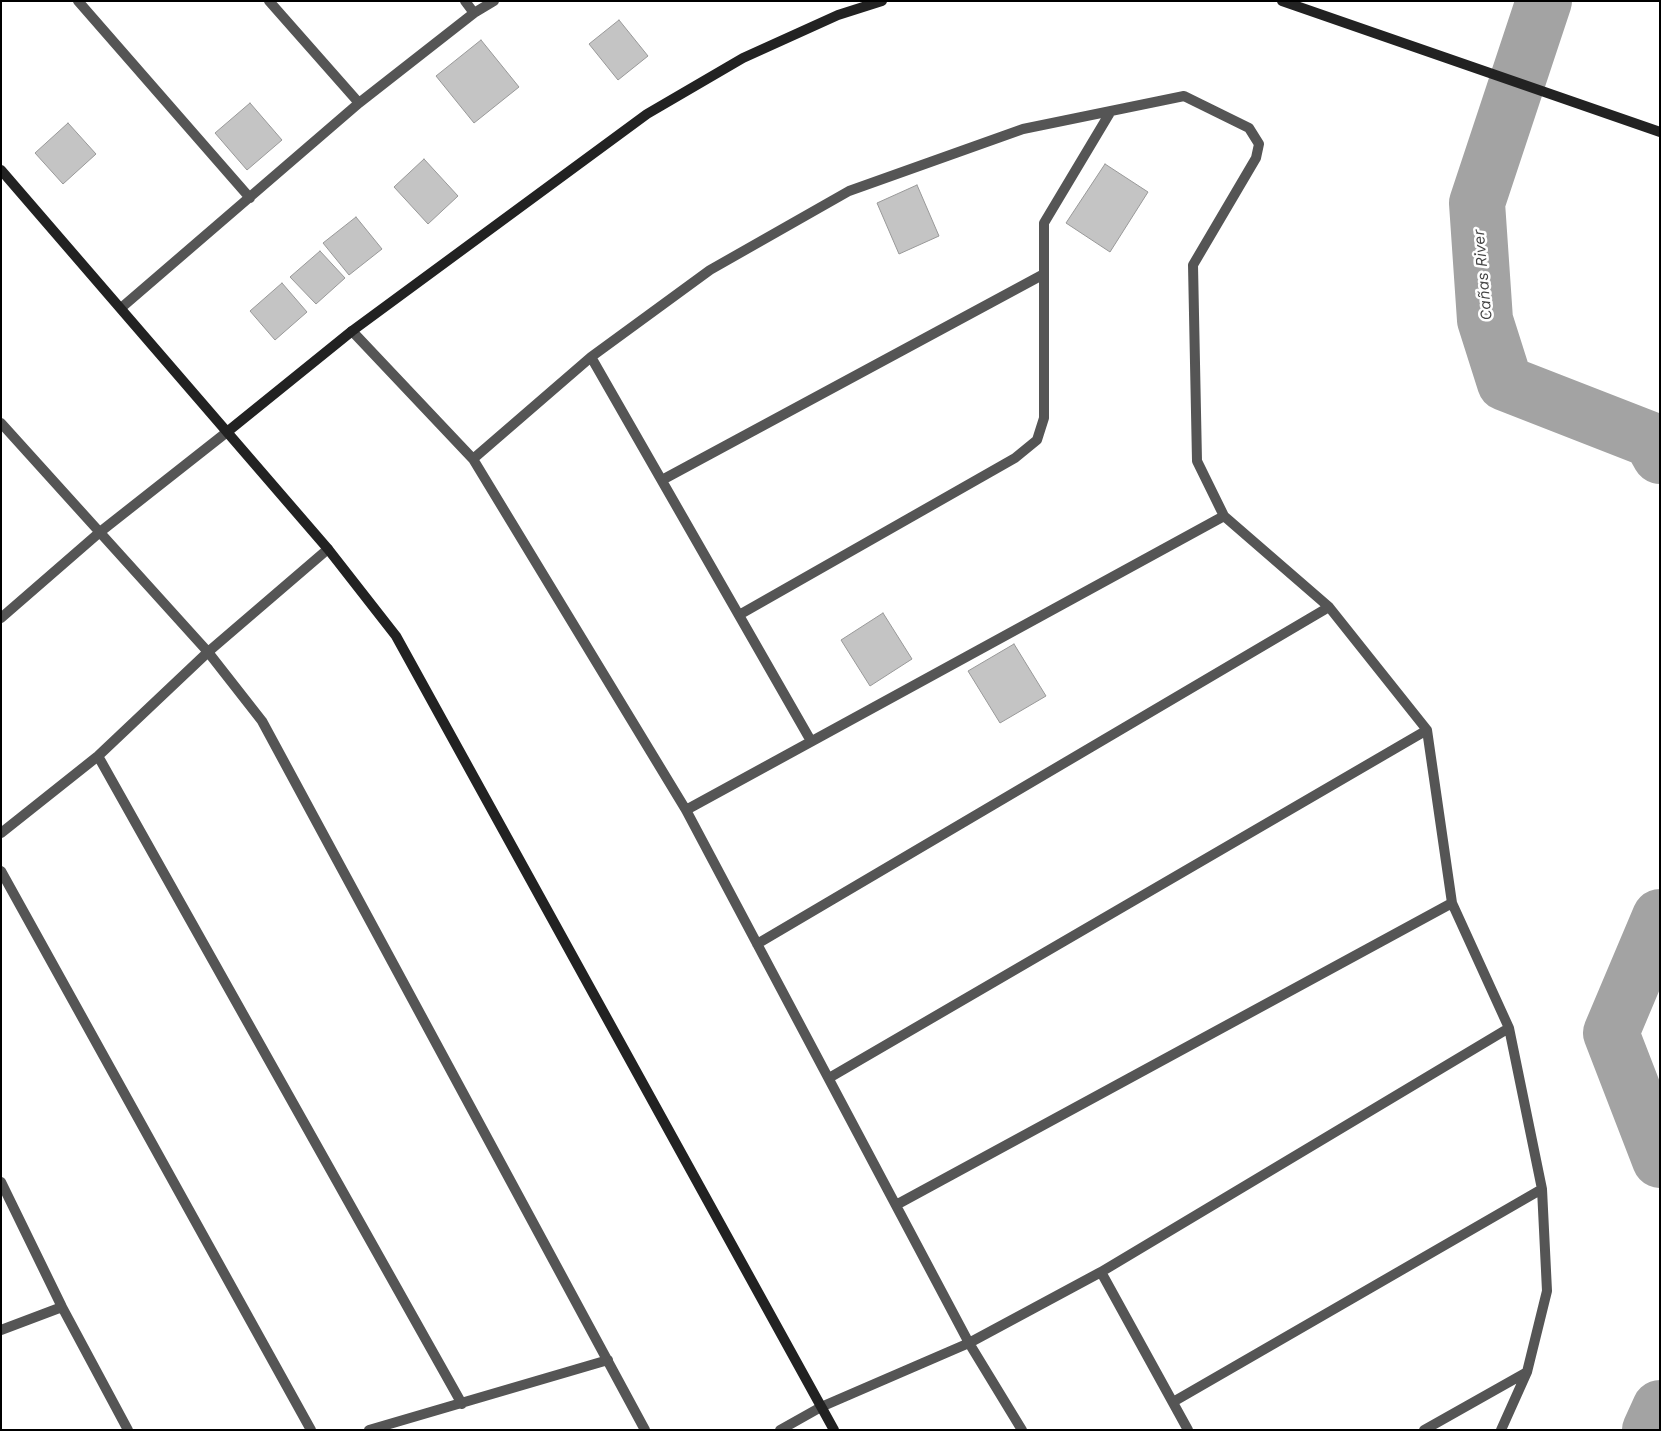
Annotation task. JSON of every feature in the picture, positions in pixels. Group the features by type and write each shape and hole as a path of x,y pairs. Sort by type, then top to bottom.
{"street":[{"path":"78,1 250,198"},
{"path":"269,1 359,103"},
{"path":"465,1 474,12"},
{"path":"121,308 359,103 474,12 494,1"},
{"path":"1,618 100,532 352,332 646,114 743,58 838,16 882,1"},
{"path":"1282,1 1660,132"},
{"path":"473,459 591,357 710,270 849,191 1023,129 1184,96 1249,128 1259,144 1256,158 1193,265 1197,461 1224,516 1329,608 1427,730 1452,903 1509,1028 1542,1189 1547,1291 1527,1372 1500,1430"},
{"path":"739,615 1015,458 1037,440 1044,418 1044,223 1111,111"},
{"path":"1,170 328,549 396,636 834,1430"},
{"path":"662,480 1044,274"},
{"path":"352,332 473,459 686,810 969,1343 1022,1430"},
{"path":"591,357 811,741"},
{"path":"1,423 208,652 262,721 645,1430"},
{"path":"686,810 1224,516"},
{"path":"1,833 98,756 208,652 328,549"},
{"path":"757,944 1329,608"},
{"path":"829,1078 1427,730"},
{"path":"98,756 462,1404"},
{"path":"1,871 311,1430"},
{"path":"896,1205 1452,903"},
{"path":"780,1430 821,1407 969,1343 1101,1272 1509,1028"},
{"path":"1,1182 62,1307 128,1430"},
{"path":"1173,1402 1542,1189"},
{"path":"1101,1272 1188,1430"},
{"path":"1,1330 62,1307"},
{"path":"369,1430 608,1360"},
{"path":"1424,1430 1527,1372"}],"building":[{"path":"619,20 648,56 618,80 589,44"},
{"path":"481,40 519,87 474,123 436,76"},
{"path":"250,103 282,140 247,170 215,133"},
{"path":"68,123 96,154 63,184 35,153"},
{"path":"424,159 458,196 428,224 394,187"},
{"path":"1105,164 1148,192 1110,252 1066,223"},
{"path":"917,185 939,236 899,254 877,203"},
{"path":"356,217 382,249 349,275 323,243"},
{"path":"320,251 345,278 316,304 290,277"},
{"path":"282,283 307,312 275,340 250,311"},
{"path":"883,613 912,659 870,686 841,640"},
{"path":"1014,644 1046,696 1000,723 968,671"}],"waterway":[{"name":"Cañas River","path":"1544,1 1477,203 1485,320 1505,383 1651,440 1660,456"},
{"name":"Cañas River","path":"1660,917 1611,1033 1660,1160"},
{"name":"Cañas River","path":"1650,1430 1660,1408"}]}
